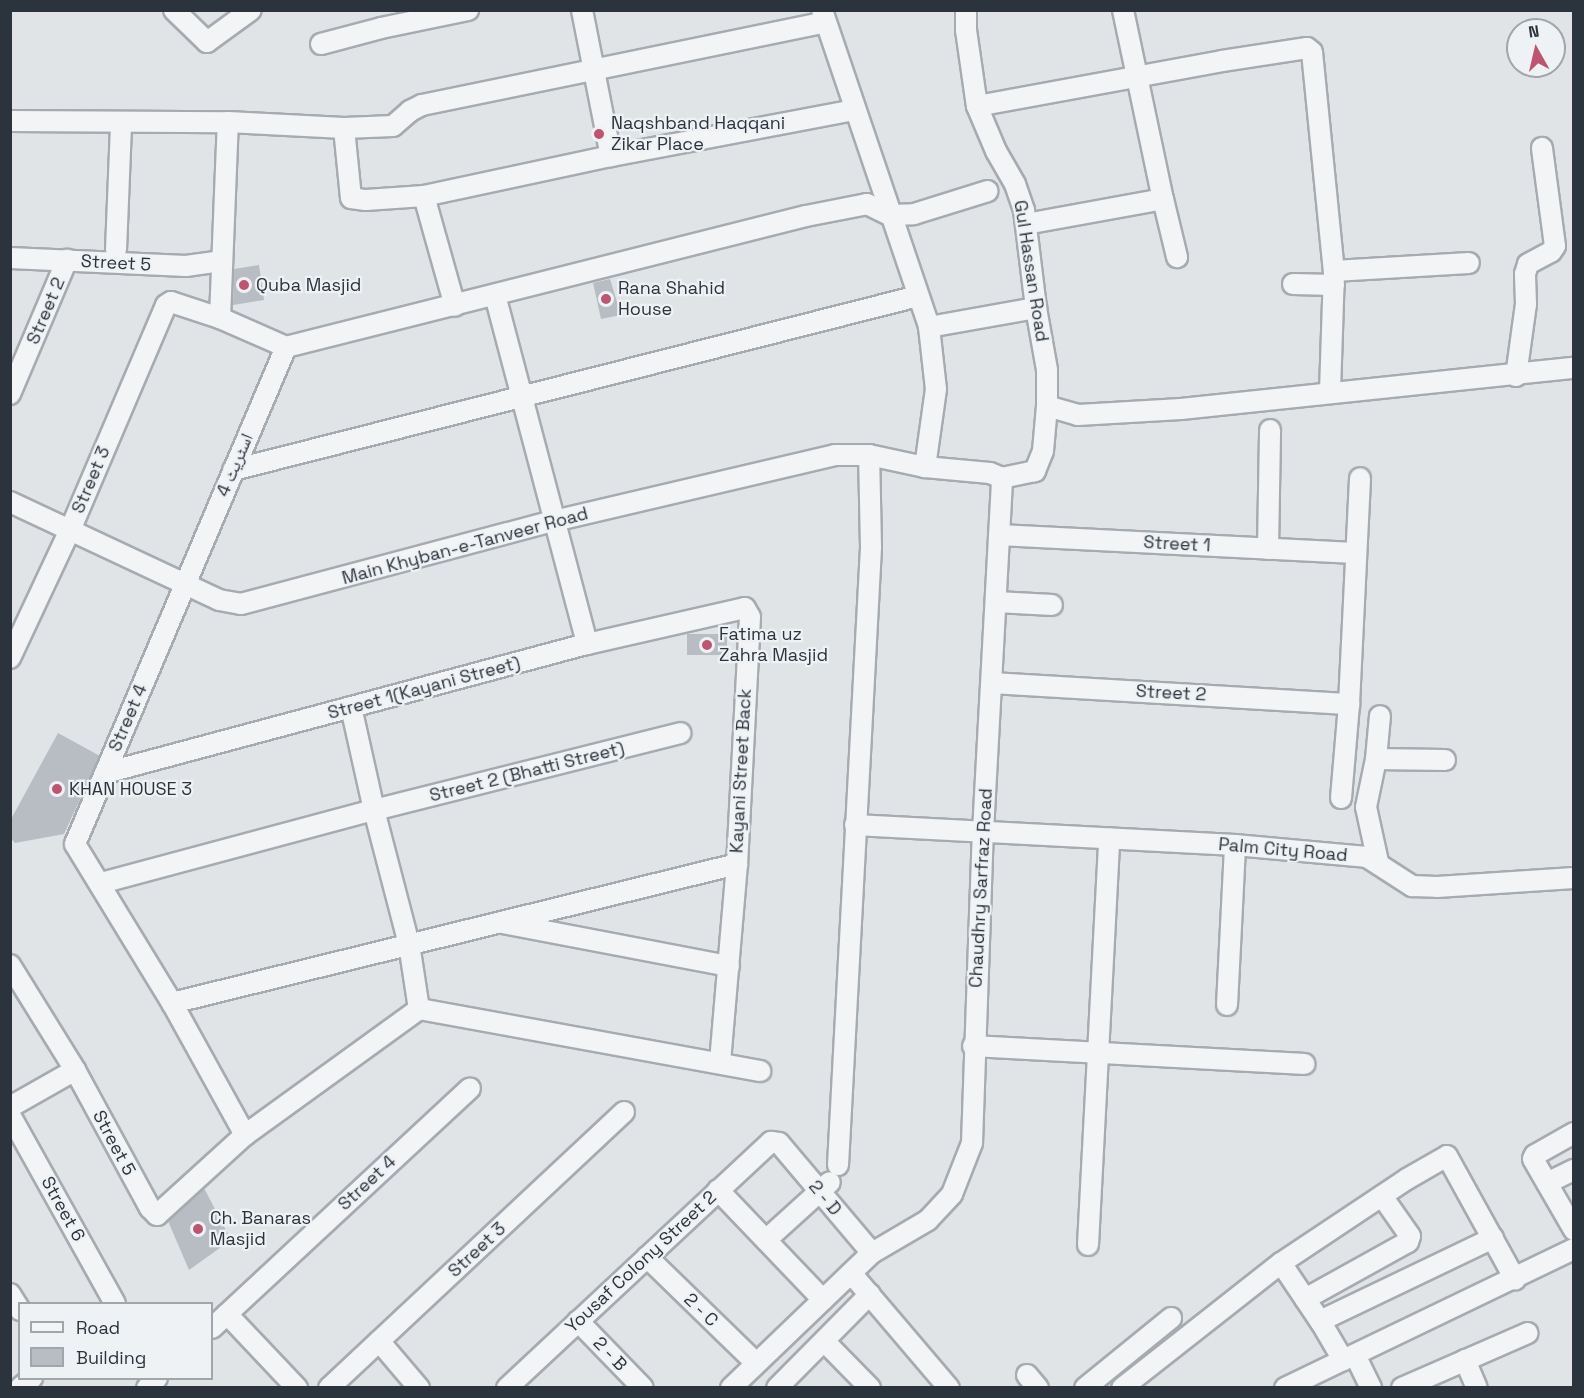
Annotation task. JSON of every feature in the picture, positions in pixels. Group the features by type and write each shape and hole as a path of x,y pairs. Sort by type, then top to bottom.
{"street":[{"path":"174,10 207,42 250,10"},
{"path":"321,44 381,28 468,10"},
{"path":"582,10 611,156"},
{"name":"Gul Hassan Road","path":"966,10 966,30 977,106 996,151 1015,184 1026,224 1036,308 1047,370 1043,451 1035,471 1002,478"},
{"path":"1123,10 1177,257"},
{"path":"10,121 228,122 344,128 393,126 410,111 422,105 593,70 823,16 929,327 936,389 931,467"},
{"path":"977,106 1136,75 1308,48 1312,52 1334,278 1330,393"},
{"path":"344,128 351,198 366,200 424,196 611,156 854,110"},
{"path":"228,122 220,318 286,347 806,216 867,204 890,215 914,214 988,191"},
{"path":"116,250 122,123"},
{"path":"1516,376 1526,304 1525,274 1528,264 1551,252 1555,246 1542,148"},
{"path":"424,196 455,306"},
{"path":"1026,224 1163,200"},
{"name":"Street 5","path":"10,258 186,266 221,261"},
{"name":"Street 2","path":"10,394 67,260"},
{"path":"1293,284 1469,263"},
{"path":"495,295 587,644"},
{"path":"233,470 918,296"},
{"name":"Street 3","path":"10,658 71,528 166,305 171,302 220,318"},
{"path":"929,327 1036,308"},
{"name":"اسٹریٹ 4","path":"185,582 286,347"},
{"path":"1047,406 1078,415 1181,409 1516,376 1574,368"},
{"path":"1268,549 1270,430"},
{"name":"Main Khyban-e-Tanveer Road","path":"10,502 71,528 219,600 241,604 554,521 835,455 869,455 931,467 990,473 1002,478"},
{"path":"766,1240 829,1180 855,825 871,547 869,455"},
{"name":"Chaudhry Sarfraz Road","path":"730,1388 872,1253 928,1220 952,1194 972,1143 983,832 993,682 1002,478"},
{"path":"1341,798 1349,704 1360,478"},
{"name":"Street 1","path":"999,535 1355,553"},
{"name":"Street 4","path":"101,883 75,844 185,582"},
{"path":"997,602 1052,605"},
{"name":"Street 1(Kayani Street)","path":"105,773 587,644 745,608"},
{"name":"Kayani Street Back","path":"720,1062 737,864 750,617 745,608"},
{"name":"Street 2","path":"993,682 1349,704"},
{"path":"351,707 374,810 409,944 419,1009"},
{"path":"1378,862 1366,807 1376,759 1380,716"},
{"name":"Street 2 (Bhatti Street)","path":"101,883 374,810 680,734"},
{"path":"1376,759 1445,760"},
{"name":"Palm City Road","path":"855,825 1235,845 1366,857 1378,862 1412,886 1437,887 1574,878"},
{"path":"1088,1245 1109,839"},
{"path":"1227,1005 1235,845"},
{"path":"172,1003 737,864"},
{"path":"101,883 246,1135 419,1009 760,1071"},
{"path":"497,922 729,966"},
{"path":"10,965 75,1070 10,1107"},
{"path":"974,1046 1305,1064"},
{"name":"Street 5","path":"75,1070 150,1208 156,1215 246,1135"},
{"name":"Street 4","path":"213,1327 470,1088"},
{"name":"Street 3","path":"329,1388 624,1112"},
{"name":"Street 6","path":"10,1115 115,1302"},
{"path":"1574,1133 1533,1156 1574,1230"},
{"name":"Yousaf Colony Street 2","path":"507,1388 771,1142 779,1143"},
{"name":"2 - D","path":"779,1143 829,1180 872,1253"},
{"path":"1122,1388 1281,1263 1447,1156 1515,1279"},
{"path":"1547,1183 1574,1170"},
{"path":"718,1190 823,1300"},
{"path":"1305,1299 1408,1242 1410,1236 1382,1196"},
{"path":"1320,1321 1493,1238"},
{"path":"1285,1388 1310,1373 1349,1358 1574,1249"},
{"name":"2 - C","path":"647,1257 756,1363"},
{"path":"1281,1263 1320,1321 1371,1388"},
{"path":"851,1273 949,1388"},
{"path":"10,1294 18,1307"},
{"path":"777,1388 870,1294"},
{"path":"226,1314 297,1388"},
{"path":"1085,1388 1171,1318"},
{"name":"2 - B","path":"578,1321 643,1388"},
{"path":"1402,1388 1528,1333"},
{"path":"379,1341 418,1388"},
{"path":"826,1343 870,1388"},
{"path":"1465,1360 1477,1388"}],"building":[{"name":"Quba Masjid","path":"259,265 264,300 233,305 234,269"},
{"name":"Rana Shahid House","path":"610,279 621,315 601,319 593,283"},
{"name":"Fatima uz Zahra Masjid","path":"687,634 727,634 727,655 687,655"},
{"name":"KHAN HOUSE 3","path":"58,733 100,756 64,834 15,843 10,837 10,821"},
{"name":"Ch. Banaras Masjid","path":"204,1188 231,1240 189,1270 168,1221"}],"place":[{"name":"Naqshband Haqqani Zikar Place","path":"599,134"},
{"name":"Quba Masjid","path":"244,285"},
{"name":"Rana Shahid House","path":"606,299"},
{"name":"Fatima uz Zahra Masjid","path":"707,645"},
{"name":"KHAN HOUSE 3","path":"57,789"},
{"name":"Ch. Banaras Masjid","path":"198,1229"}]}
